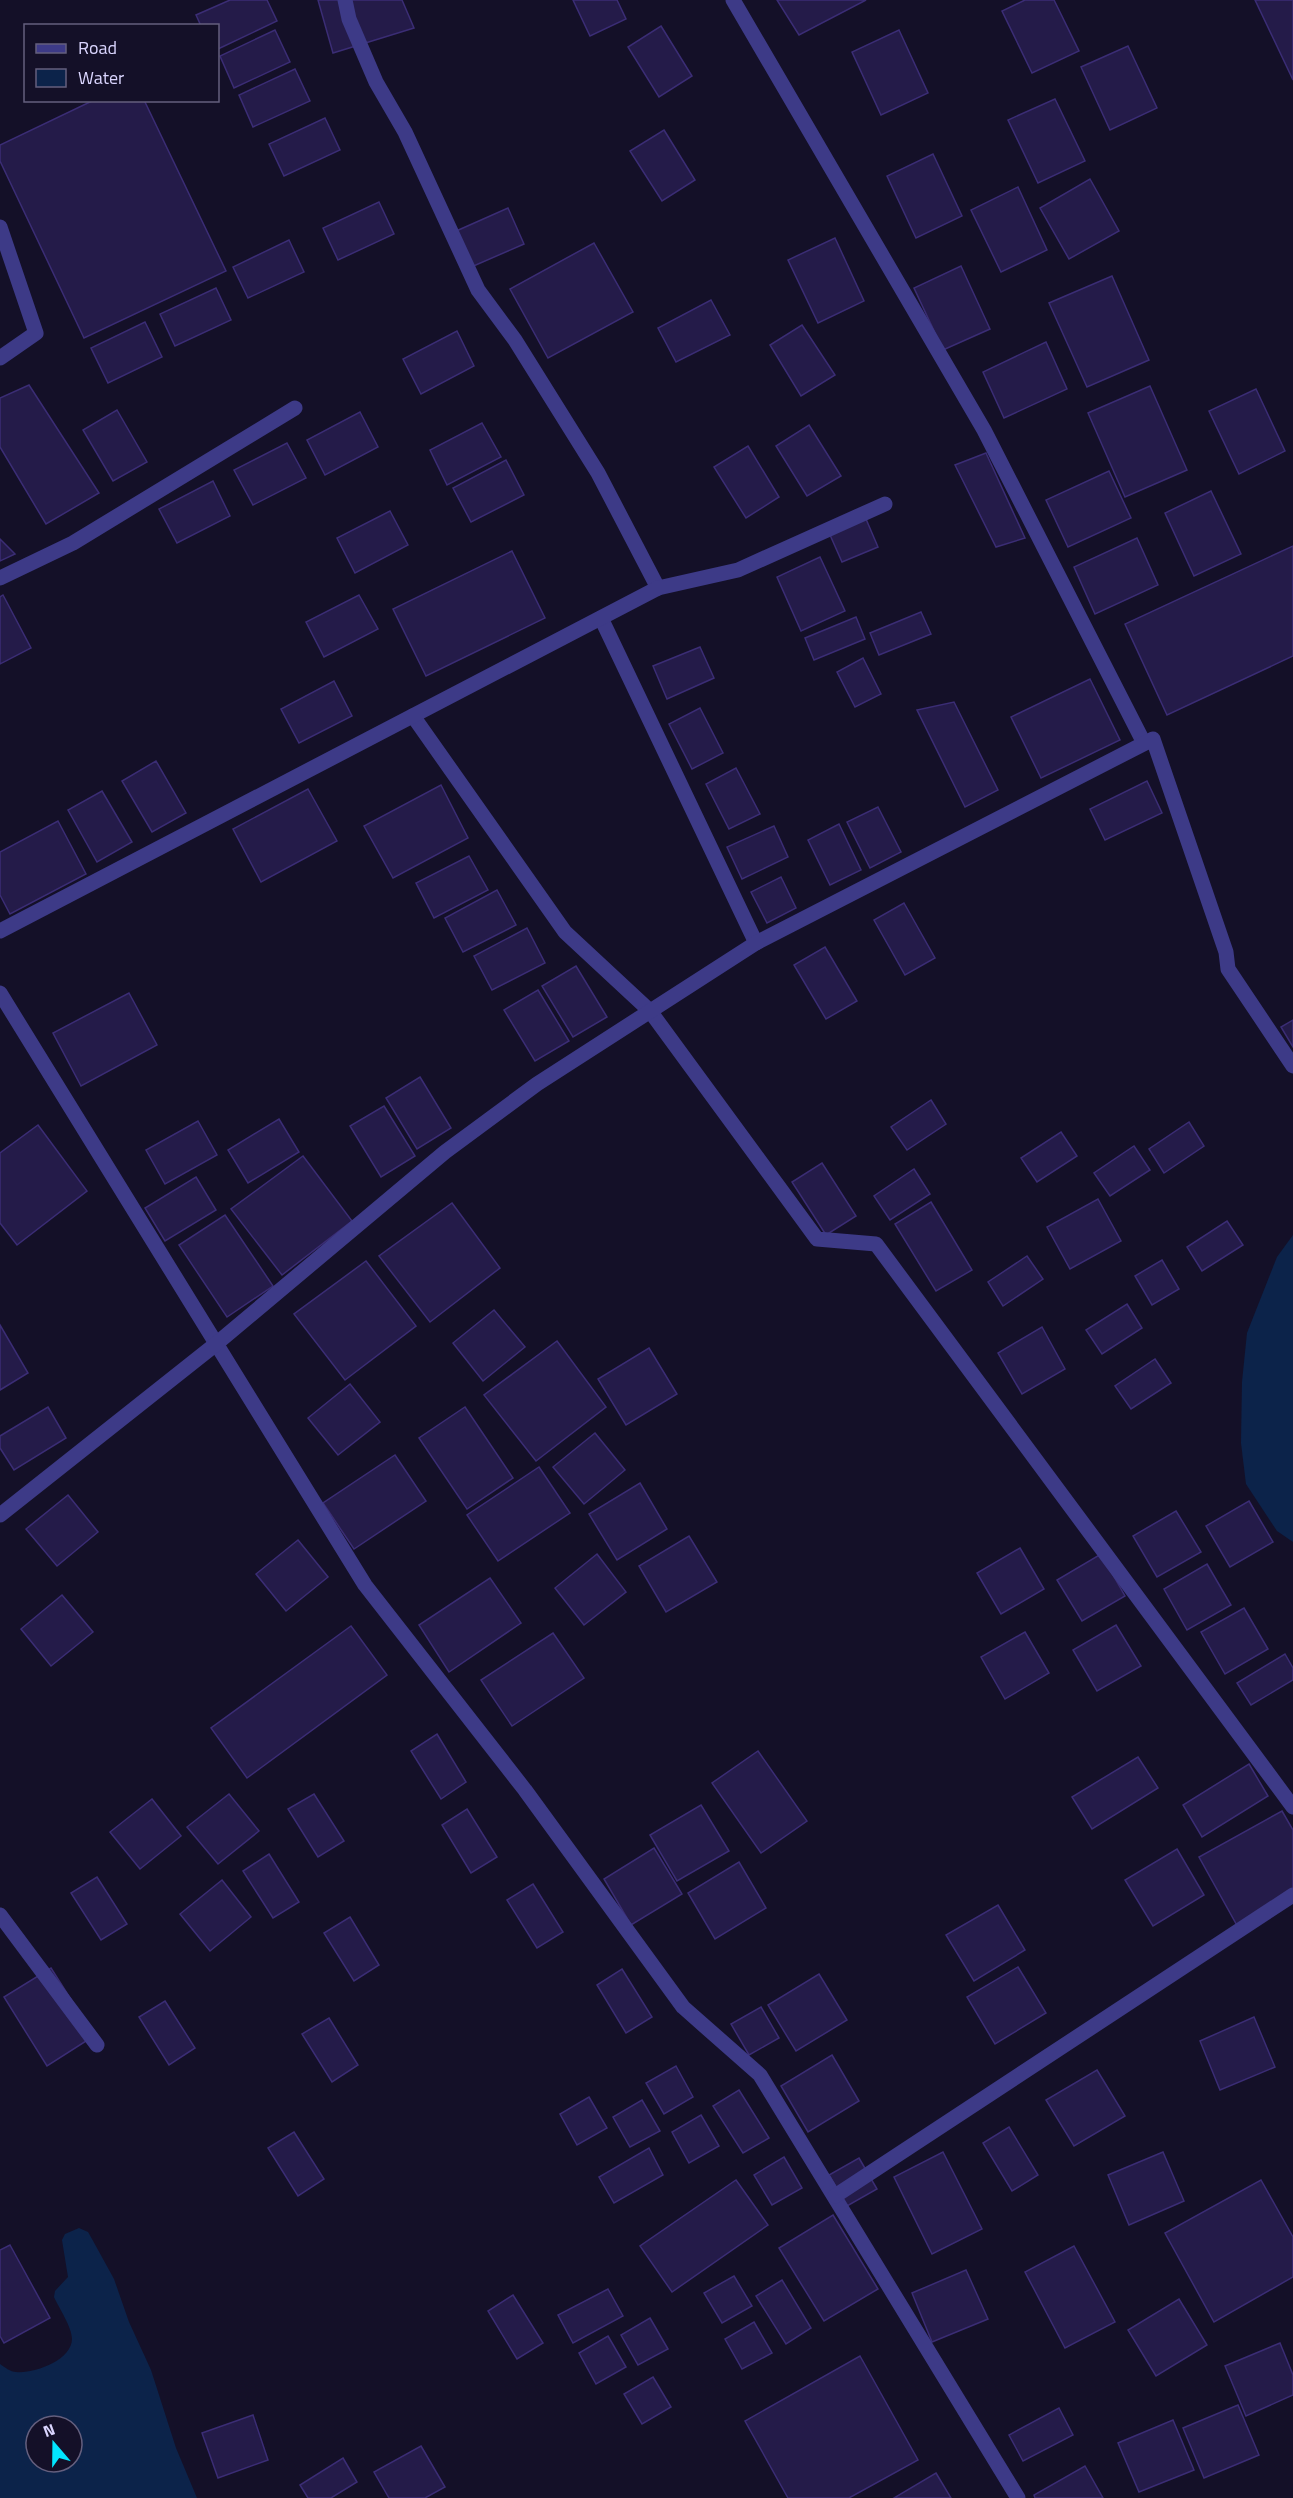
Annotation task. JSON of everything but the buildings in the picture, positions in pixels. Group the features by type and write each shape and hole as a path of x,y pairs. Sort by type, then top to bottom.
{"street":[{"path":"345,0 349,19 376,82 405,132 478,290 515,340 598,473 658,588"},
{"path":"733,0 984,430 1144,743"},
{"path":"0,227 36,333 0,358"},
{"path":"0,578 73,543 295,408"},
{"path":"0,931 658,588 738,570 885,504"},
{"path":"601,618 756,943"},
{"path":"413,716 565,932 651,1011 817,1239 876,1244 1293,1807"},
{"path":"0,1515 216,1344 445,1152 537,1084 756,943 1153,739 1226,952 1228,969 1293,1066"},
{"path":"0,993 365,1585 525,1790 683,2007 760,2075 835,2196 942,2378 1018,2498"},
{"path":"835,2196 1293,1895"},
{"path":"0,1916 97,2045"}],"water":[{"path":"1293,1235 1293,1542 1277,1531 1246,1484 1241,1443 1242,1382 1247,1333 1277,1257"},
{"path":"79,2228 88,2232 114,2279 129,2322 151,2370 176,2448 197,2498 0,2498 0,2364 14,2372 42,2368 66,2353 72,2339 70,2329 54,2297 55,2291 68,2277 62,2240 65,2234"}]}
